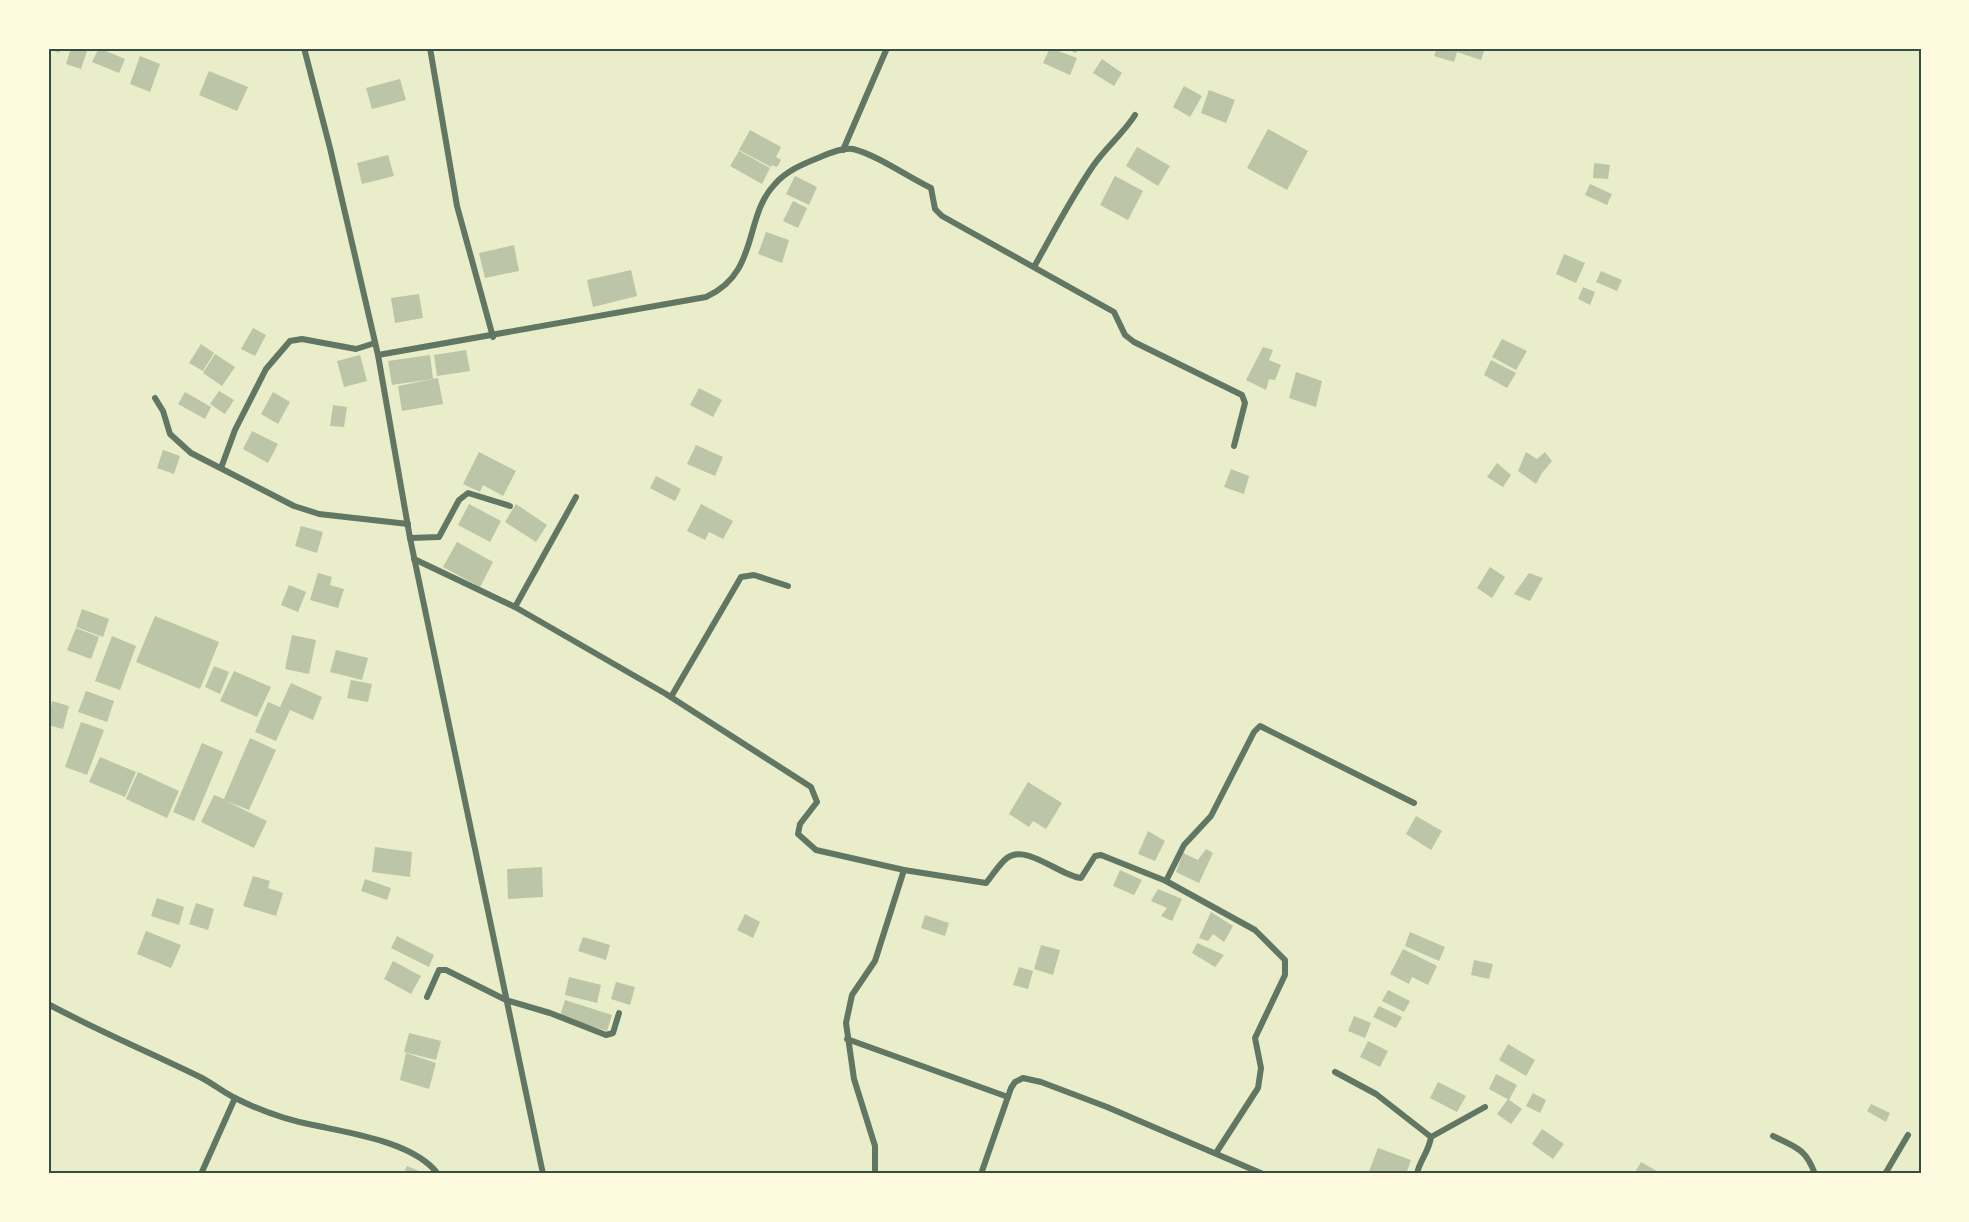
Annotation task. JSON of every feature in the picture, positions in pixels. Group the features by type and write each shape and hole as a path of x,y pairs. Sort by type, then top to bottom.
{"street":[{"path":"304,48 330,148 378,355 414,559 543,1174"},
{"path":"430,48 457,207 493,337"},
{"path":"843,150 886,48"},
{"path":"1034,267 1093,166 1108,146 1123,134 1135,115"},
{"path":"378,355 493,337 706,297 723,290 743,261 762,201 775,183 797,167 832,152 851,148 931,188 935,209 942,216 1114,312 1119,328 1134,342 1242,395 1245,403 1234,446"},
{"path":"221,468 235,430 266,369 290,341 302,339 356,349 375,343"},
{"path":"155,398 177,442 200,459 294,506 319,514 408,524"},
{"path":"410,538 439,537 459,500 468,493 510,506"},
{"path":"515,607 576,497"},
{"path":"414,559 515,607 671,697 811,787 816,802 800,824 798,834 816,850 979,884 986,883 1009,856 1021,854 1081,878 1097,855 1166,881 1255,930 1285,960 1285,975 1255,1038 1261,1068 1258,1088 1216,1153"},
{"path":"671,697 741,577 754,575 788,586"},
{"path":"1166,881 1184,845 1211,816 1254,732 1260,726 1414,803"},
{"path":"875,1174 875,1146 861,1105 847,1039 846,1023 852,995 875,962 904,870"},
{"path":"427,997 439,970 446,969 506,1000 550,1013 606,1035 613,1033 619,1013"},
{"path":"48,1004 100,1032 202,1078 235,1098 283,1117 379,1141 409,1153 433,1168 438,1174"},
{"path":"847,1039 1008,1097"},
{"path":"1335,1072 1376,1094 1431,1137"},
{"path":"981,1174 1015,1082 1030,1079 1107,1107 1263,1174"},
{"path":"201,1174 235,1098"},
{"path":"1431,1137 1485,1107"},
{"path":"1886,1174 1908,1135"},
{"path":"1773,1136 1800,1149 1808,1157 1815,1174"},
{"path":"1417,1174 1418,1167 1428,1153 1431,1137"}],"building":[{"path":"48,48 61,48 59,53"},
{"path":"71,48 88,48 81,69 66,64"},
{"path":"99,48 125,59 119,73 92,62"},
{"path":"1050,48 1077,58 1070,75 1043,63"},
{"path":"1065,48 1079,48 1076,53"},
{"path":"1437,48 1485,48 1481,60 1457,52 1454,62 1434,56"},
{"path":"140,56 160,64 150,92 130,84"},
{"path":"1102,59 1122,73 1114,86 1093,73"},
{"path":"209,71 248,87 237,111 199,95"},
{"path":"400,79 406,100 372,109 366,88"},
{"path":"1184,86 1202,96 1190,117 1173,107"},
{"path":"1209,90 1235,100 1226,123 1201,113"},
{"path":"1268,129 1308,151 1287,190 1247,168"},
{"path":"750,130 781,147 776,157 781,160 777,167 772,165 771,167 739,150"},
{"path":"1137,147 1170,166 1158,186 1126,166"},
{"path":"739,151 770,168 762,184 730,166"},
{"path":"388,155 394,176 362,184 357,163"},
{"path":"1594,163 1610,165 1608,179 1593,178"},
{"path":"795,176 817,187 809,205 786,194"},
{"path":"1115,176 1143,191 1128,220 1100,205"},
{"path":"1590,184 1612,194 1607,205 1585,195"},
{"path":"793,201 807,208 798,228 783,221"},
{"path":"766,232 789,240 782,263 758,254"},
{"path":"514,245 519,271 485,278 479,253"},
{"path":"1564,254 1585,263 1576,283 1556,274"},
{"path":"631,270 637,296 593,307 587,280"},
{"path":"1601,271 1622,280 1617,291 1596,282"},
{"path":"1583,287 1595,292 1590,305 1578,299"},
{"path":"419,294 423,318 395,323 391,298"},
{"path":"253,328 266,335 255,356 241,349"},
{"path":"1502,339 1527,351 1516,370 1492,357"},
{"path":"201,344 214,353 203,371 189,363"},
{"path":"1263,347 1273,350 1269,360 1281,365 1275,380 1269,379 1266,390 1246,380"},
{"path":"466,350 470,371 437,376 434,355"},
{"path":"215,354 235,367 222,386 203,373"},
{"path":"360,355 367,381 344,387 337,361"},
{"path":"430,355 433,379 392,385 388,361"},
{"path":"1491,360 1516,373 1507,388 1484,375"},
{"path":"1296,372 1322,381 1316,407 1289,398"},
{"path":"438,378 443,404 402,411 398,386"},
{"path":"699,388 722,400 713,417 690,405"},
{"path":"219,391 234,400 225,414 210,404"},
{"path":"185,392 211,407 205,419 178,404"},
{"path":"273,392 290,402 278,424 261,414"},
{"path":"333,405 347,407 344,427 330,426"},
{"path":"252,431 278,444 268,463 243,449"},
{"path":"696,445 723,457 715,476 687,464"},
{"path":"163,450 180,456 174,474 157,468"},
{"path":"479,452 516,471 503,496 483,485 480,492 463,484"},
{"path":"1526,452 1537,459 1545,452 1552,461 1536,484 1518,471"},
{"path":"1497,463 1511,475 1503,487 1487,477"},
{"path":"1231,469 1249,476 1244,494 1224,487"},
{"path":"656,476 681,489 675,501 650,488"},
{"path":"469,504 501,521 490,542 458,525"},
{"path":"516,504 547,525 536,542 505,522"},
{"path":"701,504 733,521 723,539 709,532 705,540 687,531"},
{"path":"301,526 323,532 317,553 295,546"},
{"path":"457,542 493,562 480,587 443,567"},
{"path":"1490,567 1505,577 1492,598 1477,588"},
{"path":"318,573 332,577 330,585 344,589 338,608 310,600"},
{"path":"1529,573 1543,578 1530,601 1514,594"},
{"path":"289,585 306,592 298,612 281,605"},
{"path":"82,609 109,619 103,637 76,627"},
{"path":"155,616 219,642 200,689 136,662"},
{"path":"76,628 99,637 91,659 67,650"},
{"path":"292,635 316,640 309,674 285,669"},
{"path":"112,636 136,646 120,690 95,681"},
{"path":"336,650 368,658 362,680 330,672"},
{"path":"214,666 229,672 220,694 205,687"},
{"path":"234,671 271,687 257,717 220,701"},
{"path":"351,680 372,684 368,702 347,698"},
{"path":"291,683 322,697 313,720 290,710 276,741 255,732 268,702 280,707"},
{"path":"86,691 114,701 107,722 78,712"},
{"path":"52,701 69,706 63,729 48,725"},
{"path":"81,722 104,730 87,775 65,767"},
{"path":"250,738 276,750 249,810 226,801 267,821 254,848 201,822 214,795 224,799"},
{"path":"202,743 223,752 194,821 173,812"},
{"path":"100,757 136,772 125,797 89,782"},
{"path":"138,772 179,791 167,818 126,799"},
{"path":"1028,782 1062,803 1046,829 1033,821 1029,827 1009,814"},
{"path":"1416,816 1442,831 1431,850 1406,834"},
{"path":"1148,831 1165,841 1155,861 1138,854"},
{"path":"375,847 412,852 410,877 372,872"},
{"path":"1206,849 1213,853 1199,883 1176,872 1183,853 1198,860"},
{"path":"542,867 543,897 508,899 507,869"},
{"path":"1120,870 1142,880 1134,895 1113,886"},
{"path":"253,876 270,881 268,888 283,893 276,916 243,906"},
{"path":"365,879 391,888 387,900 361,891"},
{"path":"1158,889 1182,899 1172,921 1161,916 1167,908 1151,901"},
{"path":"157,898 184,907 179,925 151,916"},
{"path":"196,903 214,909 208,930 189,924"},
{"path":"1211,912 1233,926 1224,942 1213,934 1208,941 1199,938"},
{"path":"745,914 760,922 753,938 737,930"},
{"path":"925,915 949,923 945,936 921,928"},
{"path":"146,931 181,945 171,968 137,954"},
{"path":"1410,932 1445,947 1439,961 1405,946"},
{"path":"397,936 434,955 429,967 391,948"},
{"path":"583,937 610,945 606,960 578,951"},
{"path":"1197,943 1224,955 1215,967 1192,953"},
{"path":"1041,945 1060,950 1053,975 1034,969"},
{"path":"1403,949 1437,966 1428,985 1412,977 1409,984 1390,974"},
{"path":"1474,960 1493,964 1489,979 1471,975"},
{"path":"393,961 421,976 411,994 384,979"},
{"path":"1019,967 1033,971 1028,989 1013,985"},
{"path":"569,977 601,985 597,1003 565,995"},
{"path":"616,982 635,987 630,1005 611,999"},
{"path":"1388,990 1410,1001 1404,1012 1382,1001"},
{"path":"565,1000 612,1015 607,1031 560,1016"},
{"path":"1379,1006 1402,1017 1396,1028 1373,1017"},
{"path":"1354,1016 1371,1023 1365,1038 1348,1031"},
{"path":"409,1033 441,1041 436,1060 404,1052"},
{"path":"1368,1041 1388,1051 1380,1067 1360,1057"},
{"path":"1508,1044 1535,1060 1526,1076 1499,1060"},
{"path":"406,1053 436,1063 429,1089 400,1080"},
{"path":"1496,1074 1517,1085 1509,1100 1489,1089"},
{"path":"1438,1082 1466,1096 1457,1112 1430,1098"},
{"path":"1533,1093 1546,1100 1540,1113 1526,1106"},
{"path":"1508,1099 1522,1109 1511,1124 1497,1114"},
{"path":"1871,1104 1890,1113 1886,1122 1867,1111"},
{"path":"1542,1129 1564,1144 1553,1159 1532,1144"},
{"path":"1378,1148 1411,1160 1406,1174 1368,1174"},
{"path":"1641,1162 1662,1174 1634,1174"},
{"path":"407,1166 426,1174 403,1174"}]}
